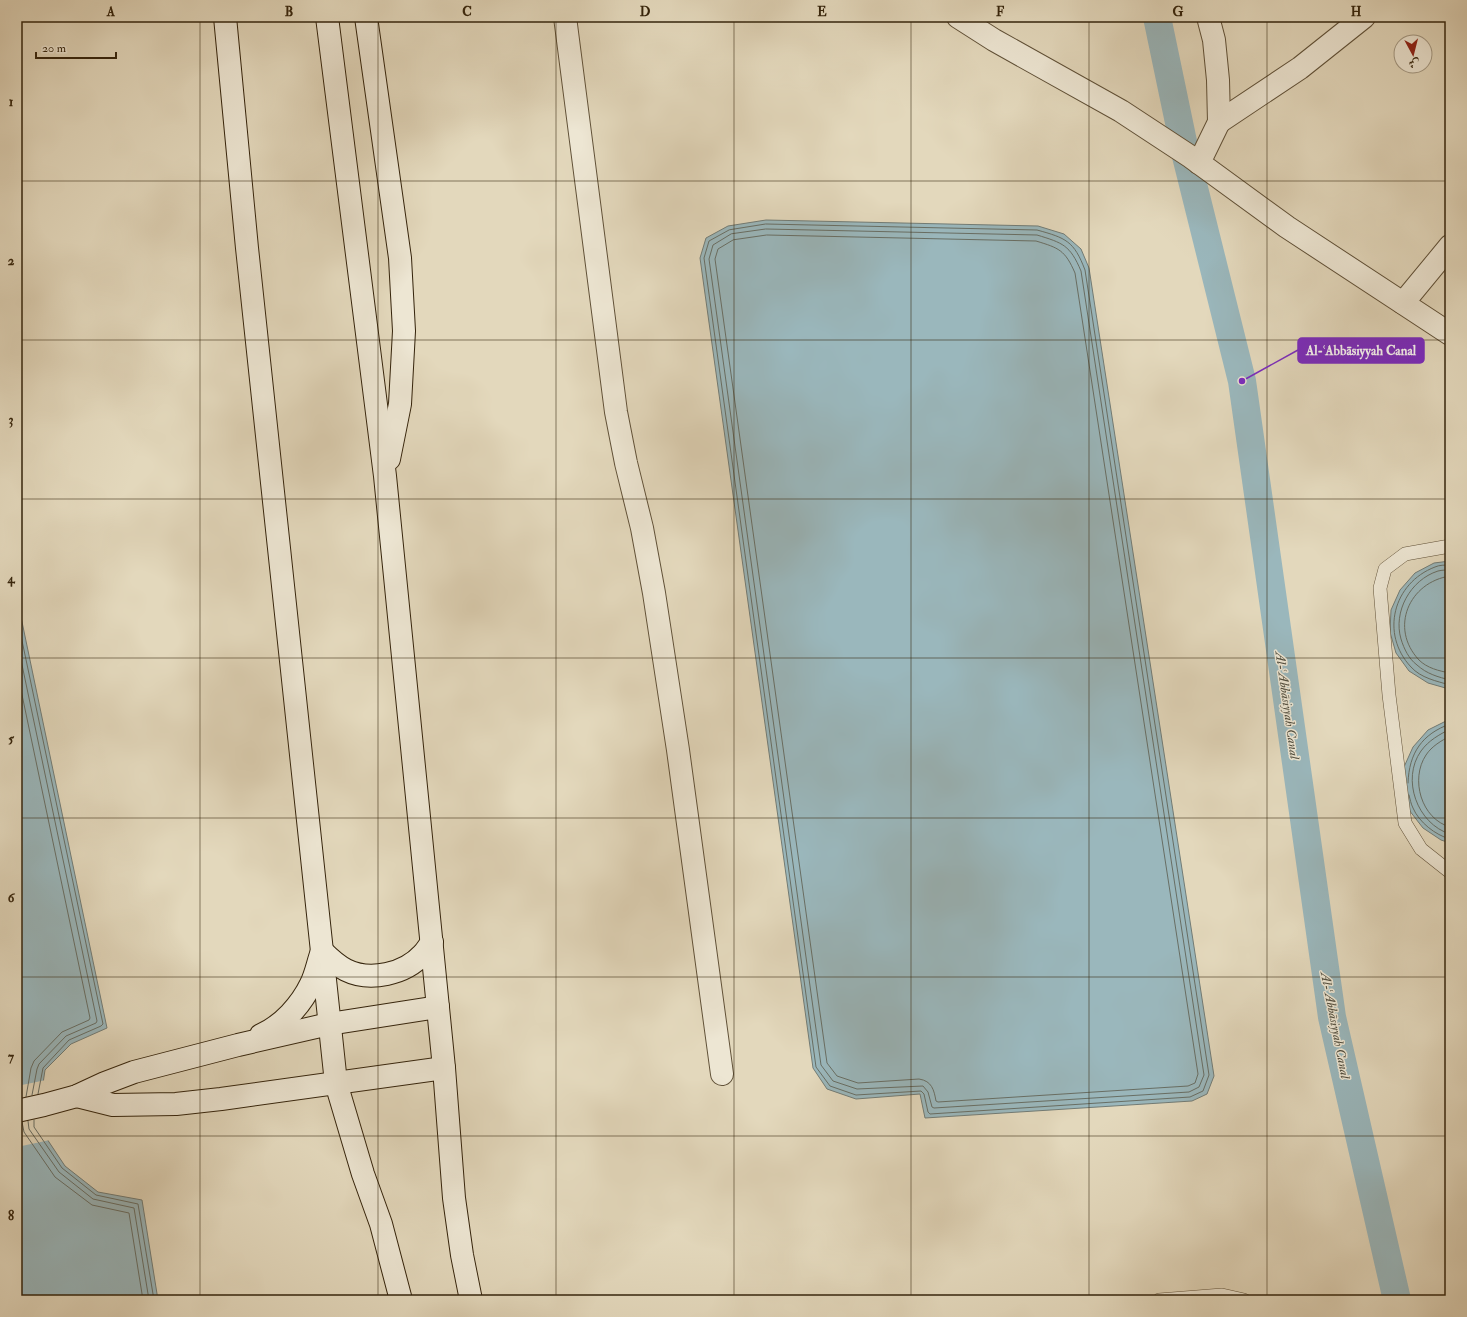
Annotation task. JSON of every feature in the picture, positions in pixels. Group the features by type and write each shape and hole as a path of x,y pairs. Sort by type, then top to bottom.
{"main road":[{"path":"225,17 247,248 336,1083 363,1174 381,1224 401,1300"},
{"path":"327,17 385,476 432,942 454,1198 462,1255 471,1300"},
{"path":"366,17 400,258 404,331 400,404 385,476"},
{"path":"565,17 616,412 626,463 642,528 654,593 678,750 722,1074"},
{"path":"958,17 994,40 1121,111 1195,160 1287,227 1450,334"},
{"path":"1208,17 1214,40 1219,122"},
{"path":"1195,160 1219,122 1300,68 1364,17"},
{"path":"1403,302 1450,246"},
{"path":"322,951 333,962 348,970 363,974 379,975 395,972 410,965 422,955 432,942"},
{"path":"238,1045 268,1032 293,1011 311,984 322,951"},
{"path":"17,1111 77,1096 134,1072 238,1045 329,1024 438,1007"},
{"path":"77,1096 113,1105 176,1104 444,1068"}],"lane":[{"path":"1450,546 1405,554 1386,569 1380,588 1389,695 1405,823 1421,849 1450,872"},
{"path":"1158,1300 1222,1295 1244,1300"}],"water":[{"path":"766,220 1038,226 1064,234 1081,249 1089,268 1214,1076 1207,1094 1192,1101 925,1118 920,1094 856,1099 827,1089 813,1068 700,258 706,238 728,226"},
{"path":"1450,561 1449,689 1428,683 1409,671 1396,653 1390,632 1391,610 1400,590 1415,573 1434,563"},
{"path":"17,598 107,1028 71,1044 45,1070 37,1124 65,1166 98,1192 142,1200 158,1300 17,1300"},
{"path":"1450,720 1450,843 1441,840 1423,828 1409,810 1404,767 1413,747 1428,730"}],"pier":[{"path":"46,1080 39,1124 50,1140 17,1147 17,1086"}],"waterway":[{"name":"Al-ʿAbbāsiyyah Canal","path":"1157,17 1186,156 1242,381 1332,1017 1397,1300"}],"place":[{"name":"Al-ʿAbbāsiyyah Canal","path":"1242,381"}]}
